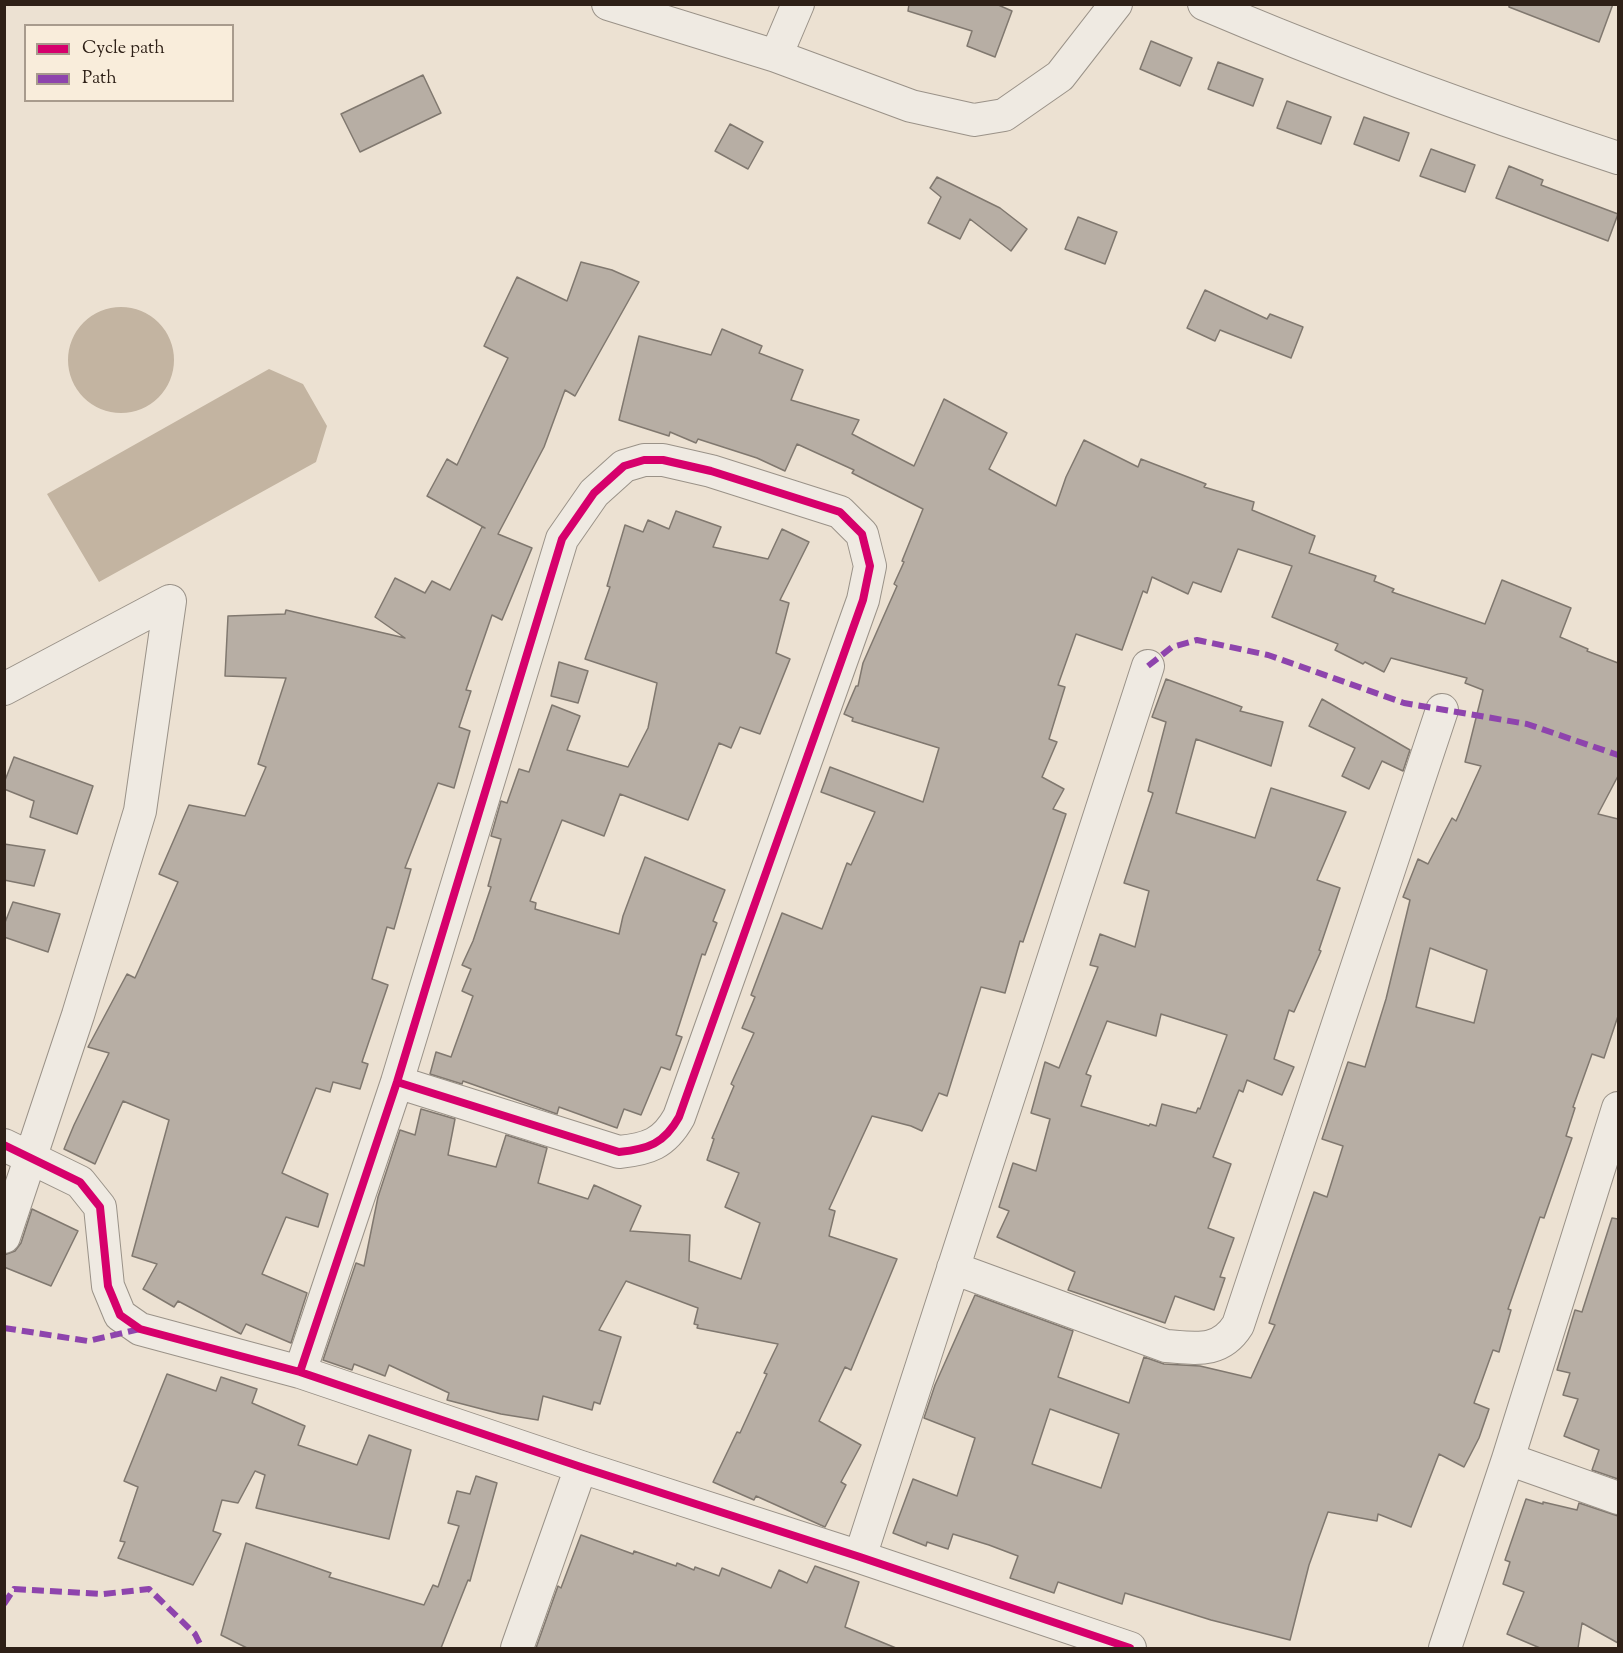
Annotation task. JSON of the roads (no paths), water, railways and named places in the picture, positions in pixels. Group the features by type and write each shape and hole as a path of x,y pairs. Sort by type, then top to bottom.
{"street":[{"path":"608,4 776,56 911,106 974,120 1004,115 1060,76 1116,4"},
{"path":"776,56 798,4"},
{"path":"1204,4 1298,44 1446,100 1618,158"},
{"path":"300,1372 397,1082 562,539 594,493 624,466 644,460 663,460 711,471 840,512 862,534 870,566 863,600 679,1117 671,1132 657,1143 639,1150 618,1152 397,1082"},
{"path":"4,689 170,601 140,811 78,1015 17,1151 4,1237"},
{"path":"860,1557 1148,666"},
{"path":"953,1268 1166,1346 1196,1348 1216,1346 1231,1336 1238,1325 1442,710"},
{"path":"1445,1648 1508,1459 1618,1108"},
{"path":"17,1151 80,1182 100,1207 108,1286 120,1315 140,1329 300,1372 1130,1648"},
{"path":"1508,1459 1618,1497"},
{"path":"518,1648 580,1467"}]}
